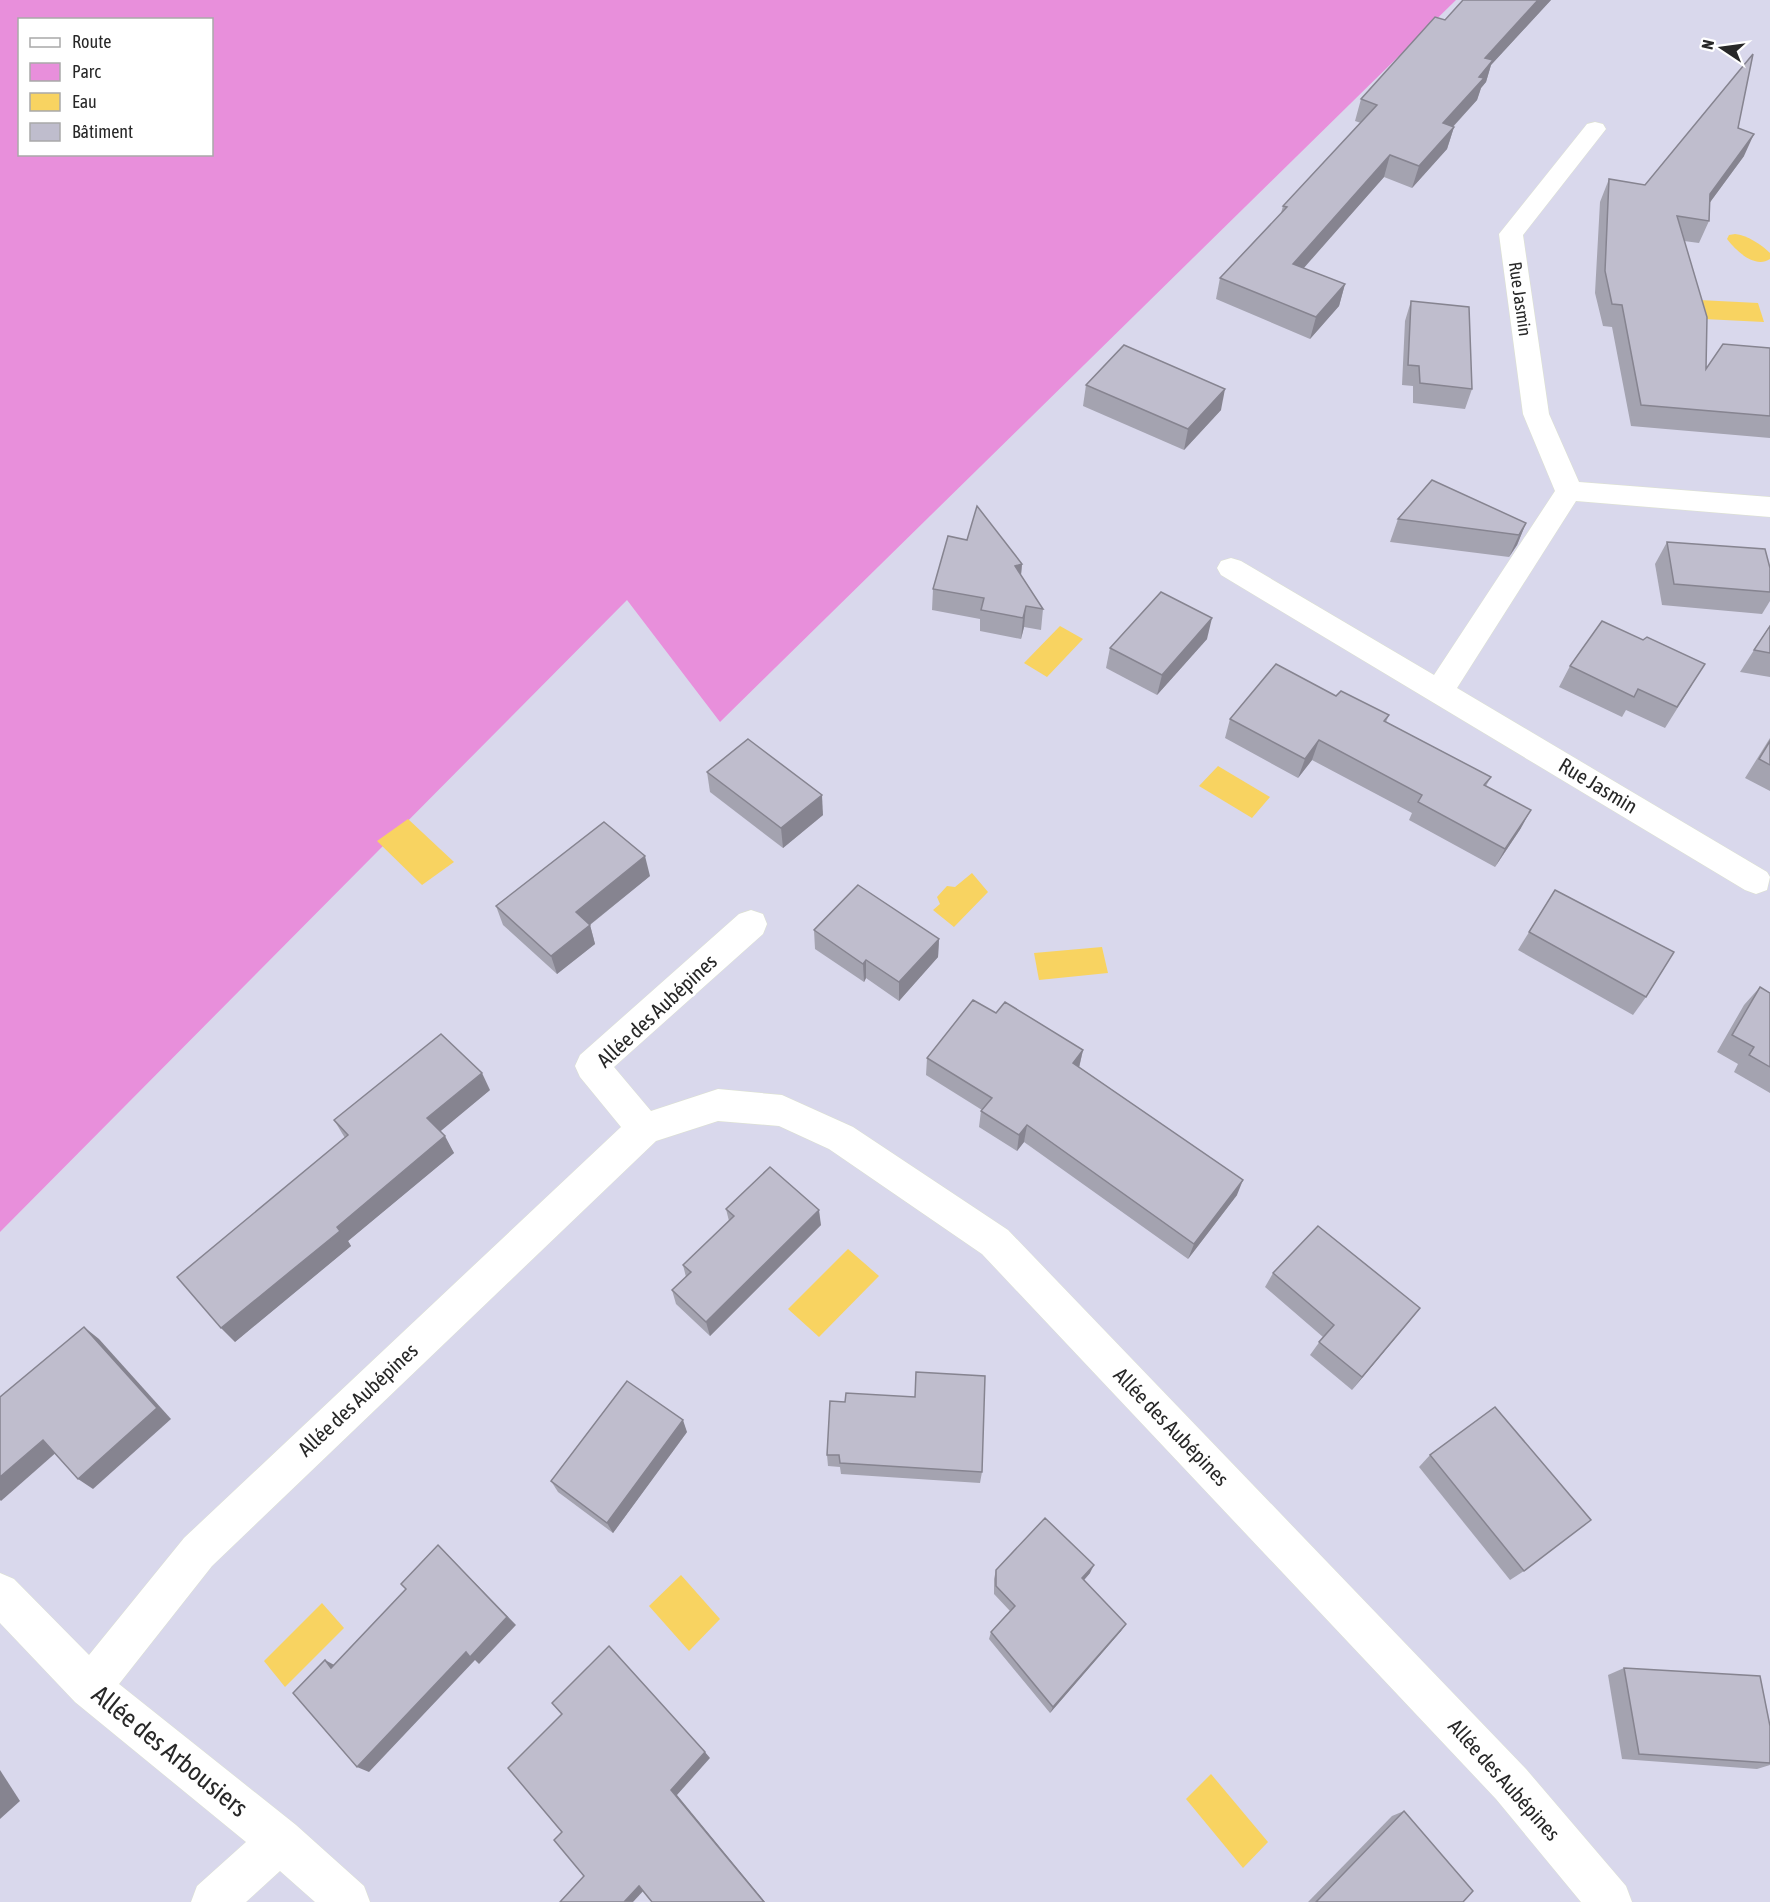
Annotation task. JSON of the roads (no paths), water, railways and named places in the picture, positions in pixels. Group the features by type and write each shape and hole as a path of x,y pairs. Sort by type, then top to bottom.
{"street":[{"name":"Rue Jasmin","path":"1569,491 1536,414 1511,234 1594,129"},
{"path":"1439,692 1569,491 1770,507"},
{"name":"Rue Jasmin","path":"1231,568 1756,881"},
{"name":"Allée des Aubépines","path":"644,1129 592,1066 751,924"},
{"name":"Allée des Aubépines","path":"90,1687 198,1552 644,1129 718,1105 782,1111 841,1138 995,1242 1511,1784 1610,1902"},
{"name":"Allée des Arbousiers","path":"0,1593 90,1687 280,1842 348,1902"},
{"path":"213,1902 280,1842"}],"water":[{"path":"1735,234 1759,244 1770,253 1770,259 1758,262 1746,257 1727,239 1729,235"},
{"path":"1699,300 1758,303 1764,322 1704,319"},
{"path":"1060,626 1083,639 1047,677 1024,663"},
{"path":"1218,766 1270,797 1252,818 1199,786"},
{"path":"408,819 454,862 422,885 377,841"},
{"path":"972,873 988,892 954,927 933,910 940,904 937,897 947,886 955,887"},
{"path":"1102,947 1108,973 1039,980 1034,953"},
{"path":"848,1249 879,1276 819,1337 788,1309"},
{"path":"681,1575 720,1619 689,1651 649,1606"},
{"path":"322,1603 344,1628 285,1687 264,1661"},
{"path":"1211,1774 1268,1842 1243,1868 1186,1799"}]}
